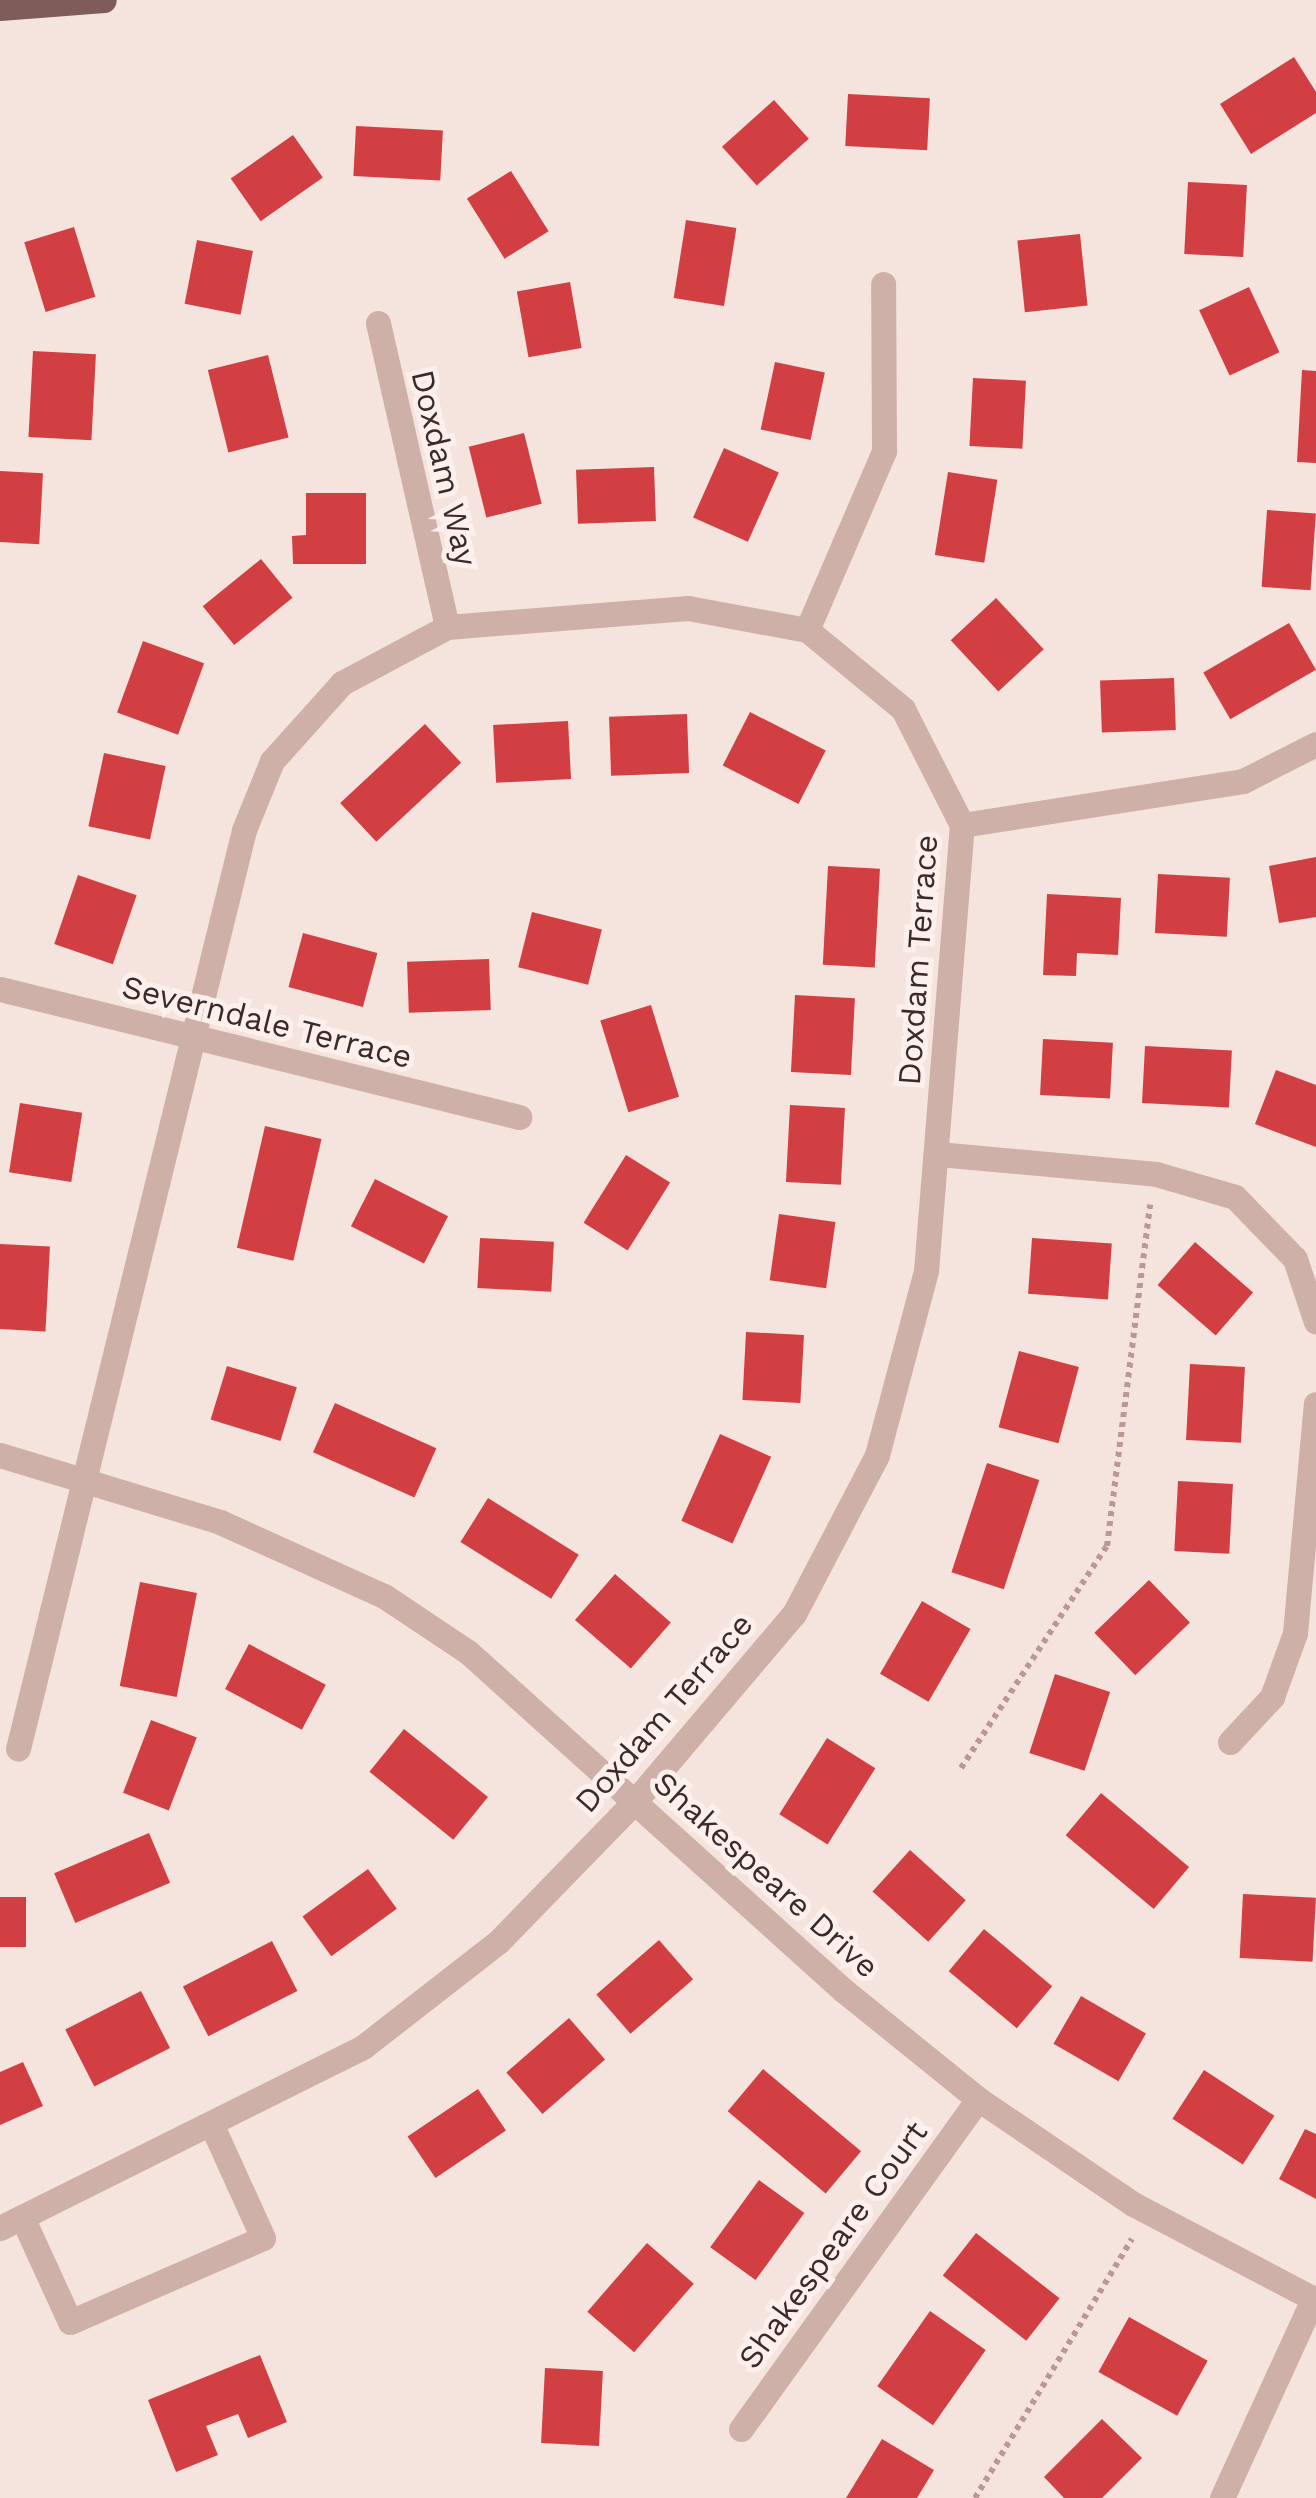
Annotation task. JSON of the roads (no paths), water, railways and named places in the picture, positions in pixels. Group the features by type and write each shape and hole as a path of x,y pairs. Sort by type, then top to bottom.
{"main road":[{"path":"0,8 104,0"}],"street":[{"path":"807,630 884,451 883,284"},
{"name":"Doxdam Way","path":"378,324 448,626"},
{"name":"Doxdam Terrace","path":"11,2222 213,2128 363,2047 498,1941 636,1800 794,1614 877,1455 926,1270 962,825 904,709 807,630 688,608 448,626 342,683 272,761 244,830 18,1748"},
{"path":"962,825 1243,781 1316,744"},
{"name":"Severndale Terrace","path":"0,990 520,1117"},
{"path":"938,1154 1152,1174 1235,1198 1295,1259 1316,1322"},
{"path":"1230,1742 1272,1698 1295,1633 1316,1404"},
{"name":"Shakespeare Drive","path":"0,1455 220,1522 384,1596 468,1652 978,2099 1147,2212 1314,2300"},
{"name":"Shakespeare Court","path":"740,2429 978,2099"},
{"path":"11,2222 70,2322 262,2238 213,2128"},
{"path":"1222,2498 1314,2300"}]}
